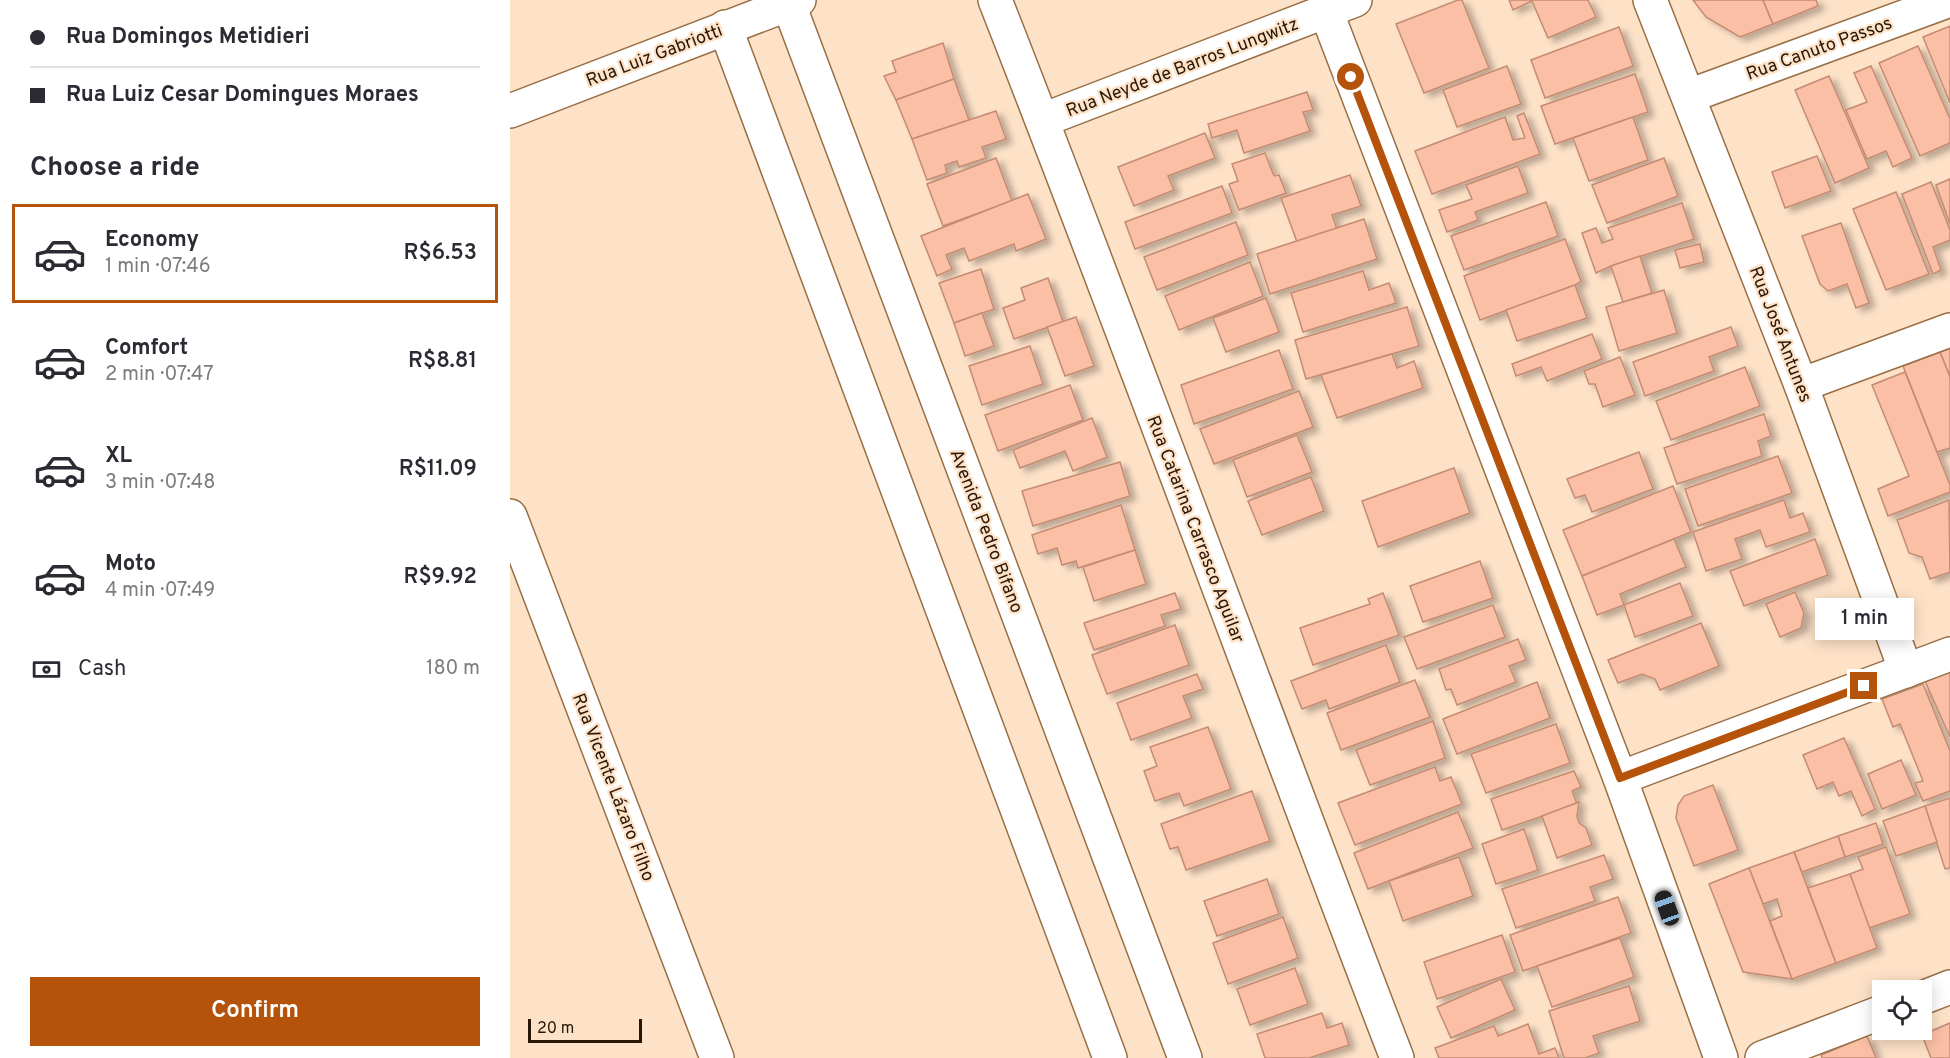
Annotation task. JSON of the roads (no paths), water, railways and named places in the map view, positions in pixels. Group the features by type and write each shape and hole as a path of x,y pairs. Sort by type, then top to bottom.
{"street":[{"name":"Rua Catarina Carrasco Aguilar","path":"996,0 1293,790 1397,1058"},
{"name":"Rua José Antunes","path":"1650,0 1801,385 1906,670"},
{"name":"Rua Canuto Passos","path":"1689,96 1950,0"},
{"name":"Rua Luiz Gabriotti","path":"510,111 794,2"},
{"name":"Avenida Pedro Bifano","path":"794,2 1185,1058"},
{"name":"Rua Neyde de Barros Lungwitz","path":"1042,120 1340,6"},
{"path":"1340,6 1721,1058"},
{"path":"725,27 1110,1058"},
{"path":"1801,385 1950,330"},
{"name":"Rua Vicente Lázaro Filho","path":"510,516 717,1058"},
{"path":"1620,778 1950,654"},
{"path":"1932,994 1950,987"},
{"path":"1762,1058 1872,1016"}]}
